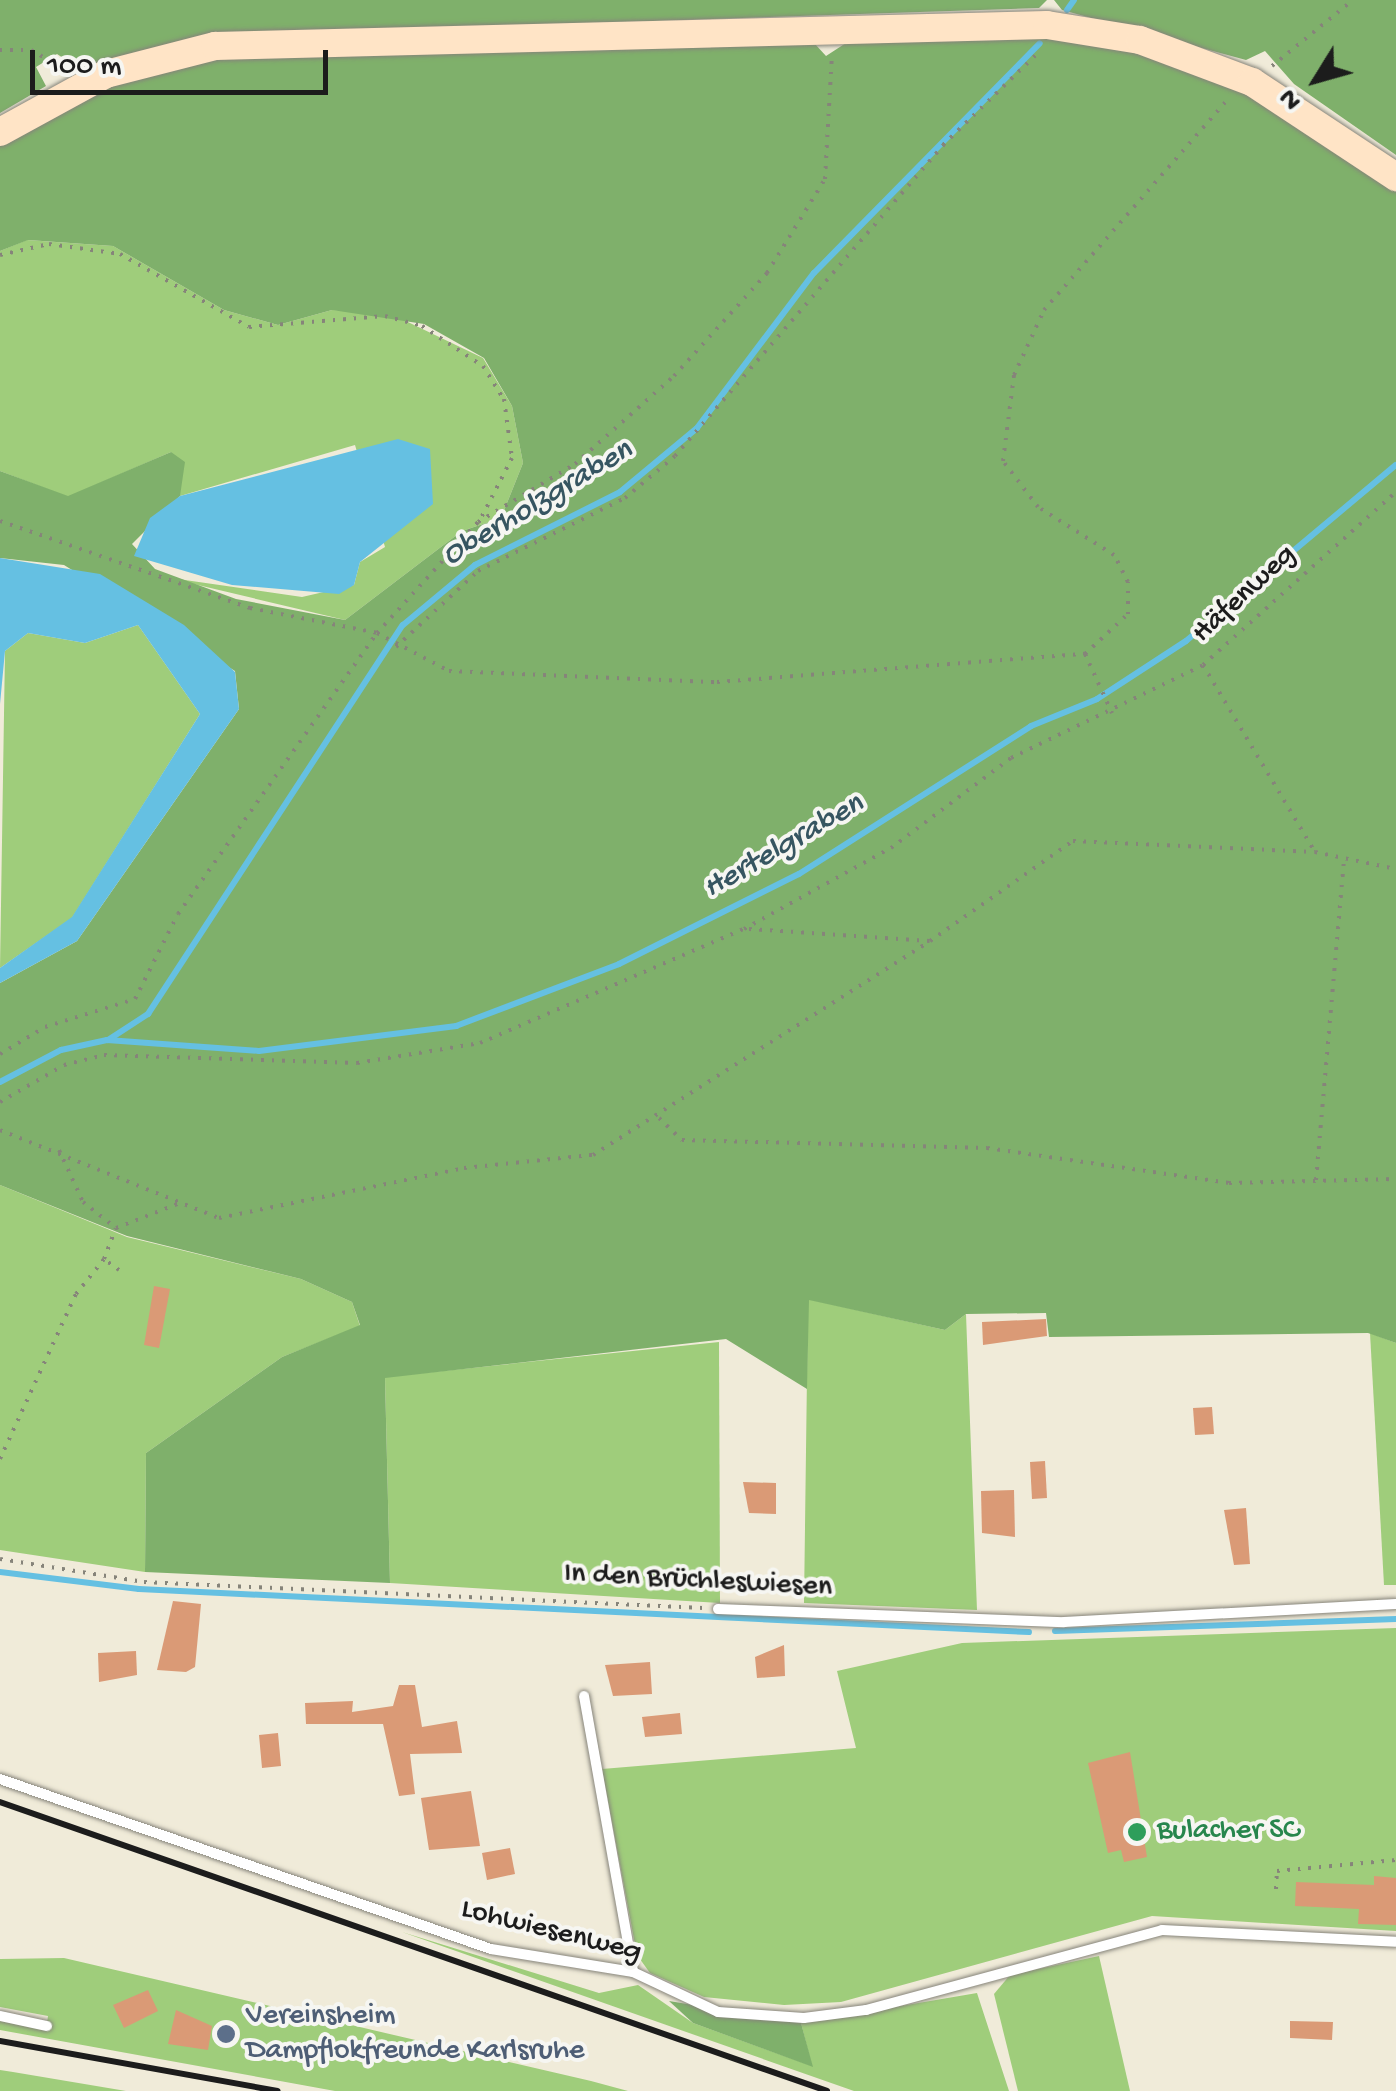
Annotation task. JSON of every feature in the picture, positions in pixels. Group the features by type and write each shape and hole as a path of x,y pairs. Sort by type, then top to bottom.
{"street":[{"path":"0,132 78,86 214,46 830,28 1065,26 1140,40 1252,82 1396,177"}],"lane":[{"name":"In den Brüchleswiesen","path":"718,1609 1064,1622 1396,1604"},
{"path":"584,1696 633,1972"},
{"name":"Lohwiesenweg","path":"0,1779 491,1948 633,1972 718,2012 804,2018 896,2004 1162,1930 1396,1942"},
{"path":"0,2016 47,2026"}],"path":[{"path":"0,521 250,608 377,633 395,646 449,671 717,682 1085,654 1128,614 1128,582 1114,556 1038,507 1003,461 1014,375 1068,281 1252,82 1353,0"},
{"path":"395,646 478,571 625,498 676,456 943,146 1065,26"},
{"path":"478,522 575,464 674,376 813,211 825,179 830,28"},
{"path":"0,50 46,56 78,86"},
{"path":"0,256 49,244 120,254 249,327 385,316 455,344 494,378 511,422 512,458 478,522 377,633 178,914 134,999 45,1027 0,1054"},
{"name":"Häfenweg","path":"0,1102 64,1065 104,1055 357,1063 480,1043 744,929 890,848 1011,758 1112,713 1203,665 1396,492"},
{"path":"1085,654 1112,713"},
{"path":"1203,665 1315,852"},
{"path":"0,1130 59,1150 220,1218 464,1168 593,1155 659,1118 930,941 1073,840 1315,852 1396,868"},
{"path":"1316,1180 1344,858"},
{"path":"744,929 930,941"},
{"path":"659,1118 682,1140 987,1148 1230,1183 1396,1180"},
{"path":"59,1150 84,1202 116,1228"},
{"path":"0,1459 76,1294 104,1259 116,1228 180,1203"},
{"path":"104,1259 119,1270"},
{"name":"In den Brüchleswiesen","path":"0,1559 144,1582 718,1609"},
{"path":"1276,1889 1277,1871 1396,1860"}],"green space":[{"path":"0,0 1047,0 1039,8 209,36 83,71 57,54 36,67 46,86 0,113"},
{"path":"1054,0 1396,0 1396,155 1294,84 1265,51 1246,60 1062,10"},
{"path":"1034,36 1137,52 1259,95 1396,192 1396,1343 1368,1333 1049,1337 1046,1313 966,1314 945,1330 809,1300 807,1389 726,1339 385,1378 390,1583 145,1572 146,1453 282,1357 360,1325 352,1302 301,1279 127,1236 0,1185 0,983 77,941 239,709 235,671 64,565 0,558 0,471 68,496 171,452 185,462 180,496 132,544 155,569 236,599 345,620 462,531 501,518 523,463 512,406 484,358 424,324 332,310 278,325 224,310 113,246 28,240 0,251 0,144 126,78 223,56 815,44 826,56 846,43"},
{"path":"27,240 113,246 224,310 278,325 332,310 387,312 483,358 512,406 523,463 501,518 462,531 345,620 164,577 302,597 354,585 360,562 385,547 355,445 180,496 171,452 68,497 0,471 0,251"},
{"path":"138,625 200,714 72,918 0,968 5,651 28,633 85,643"},
{"path":"0,1185 127,1237 301,1279 352,1302 360,1326 282,1357 146,1453 145,1572 0,1550"},
{"path":"808,1299 945,1330 966,1314 977,1610 804,1603"},
{"path":"1370,1333 1396,1343 1396,1585 1384,1585"},
{"path":"719,1342 720,1603 390,1583 385,1377"},
{"name":"Bulacher SC","path":"1396,1628 1396,1931 1152,1916 841,2002 784,2005 704,1997 650,1973 637,1955 602,1769 856,1748 837,1671 962,1643"},
{"path":"402,1932 599,1993 638,1985 693,2023 812,2066 801,2023 977,1993 1009,2091 854,2091"},
{"path":"1099,1956 1130,2091 1018,2091 994,1994 1010,1975"},
{"path":"64,1958 628,2091 335,2091 0,2030 0,2019 46,2029 48,2016 0,2007 0,1959"},
{"path":"669,2001 801,2023 813,2067 693,2023"},
{"path":"0,2070 13,2072 126,2091 0,2091"}],"water":[{"path":"398,439 430,449 433,504 360,562 354,585 339,594 232,585 134,556 150,518 180,496"},
{"path":"0,558 100,574 184,625 235,672 239,709 77,941 0,983 0,968 72,917 200,714 138,625 85,643 28,633 5,651 0,704"}],"building":[{"path":"154,1286 170,1289 159,1348 144,1345"},
{"path":"1046,1319 1047,1336 983,1345 982,1322"},
{"path":"1212,1407 1214,1434 1195,1435 1193,1408"},
{"path":"1045,1461 1047,1498 1032,1499 1030,1462"},
{"path":"743,1482 776,1483 776,1514 749,1513"},
{"path":"1014,1490 1015,1537 982,1533 981,1491"},
{"path":"1246,1508 1250,1564 1234,1565 1224,1510"},
{"path":"173,1601 201,1604 195,1667 186,1672 157,1670"},
{"path":"784,1645 785,1676 757,1678 755,1657"},
{"path":"136,1651 137,1675 99,1682 98,1653"},
{"path":"650,1662 652,1694 613,1696 605,1665"},
{"path":"399,1685 415,1685 422,1727 457,1721 462,1753 410,1754 415,1794 399,1796 383,1724 306,1724 305,1703 353,1701 352,1712 393,1706"},
{"path":"680,1713 682,1734 645,1737 642,1717"},
{"path":"278,1733 281,1766 262,1768 259,1735"},
{"path":"1130,1752 1147,1857 1124,1862 1121,1850 1108,1853 1088,1763"},
{"path":"471,1791 480,1846 429,1850 421,1798"},
{"path":"510,1848 515,1874 487,1880 482,1853"},
{"path":"1374,1876 1396,1878 1396,1925 1358,1924 1359,1909 1295,1906 1296,1882 1374,1885"},
{"path":"148,1990 158,2011 124,2028 113,2005"},
{"path":"176,2010 212,2026 208,2050 168,2044"},
{"path":"1290,2021 1333,2022 1332,2040 1290,2038"}],"waterway":[{"name":"Oberholzgraben","path":"1067,10 1074,0"},
{"name":"Oberholzgraben","path":"108,1040 148,1014 403,625 475,565 620,492 697,428 814,273 1040,43"},
{"name":"Hertelgraben","path":"0,1082 61,1050 107,1040 259,1051 456,1026 619,964 799,874 1031,726 1097,699 1186,641 1396,465"},
{"path":"0,1572 139,1589 1029,1632"},
{"path":"1055,1631 1396,1619"}],"railway":[{"path":"0,1802 827,2091"},
{"path":"0,2041 278,2091"}],"place":[{"name":"Bulacher SC","path":"1137,1832"},
{"name":"Vereinsheim Dampflokfreunde Karlsruhe","path":"226,2034"}]}
